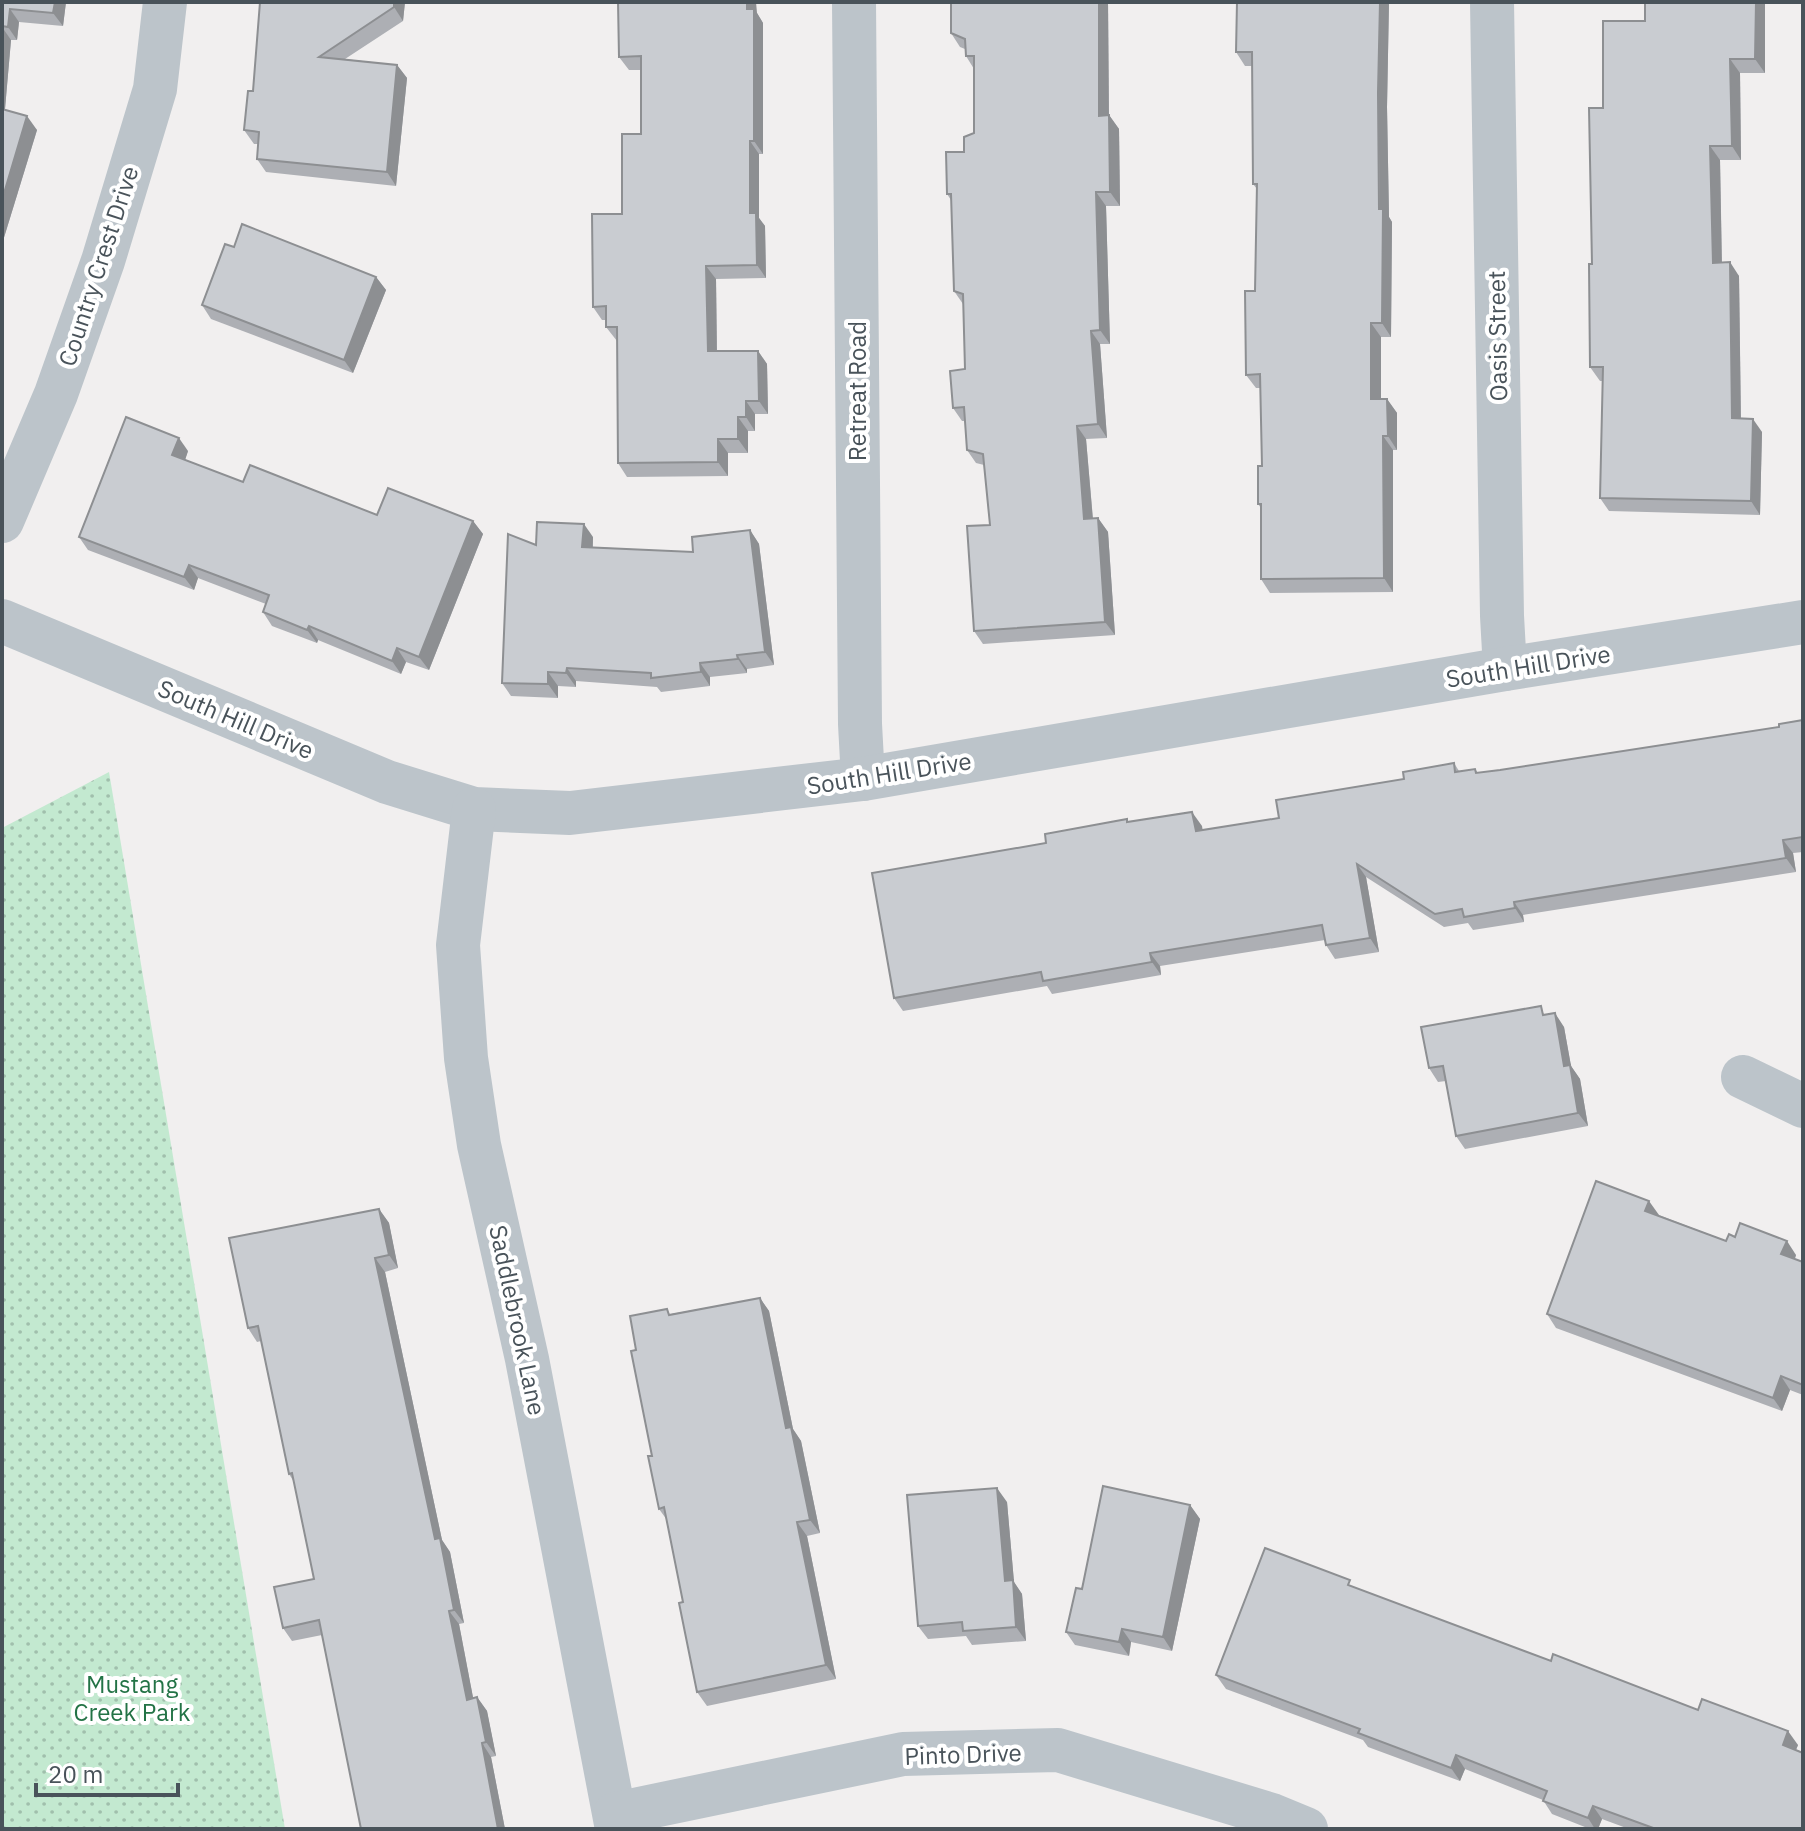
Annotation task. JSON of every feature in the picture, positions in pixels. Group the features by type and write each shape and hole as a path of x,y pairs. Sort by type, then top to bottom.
{"street":[{"name":"Country Crest Drive","path":"2,521 56,394 103,261 155,89 165,2"},
{"name":"Retreat Road","path":"854,2 863,779"},
{"name":"Oasis Street","path":"1492,2 1505,669"},
{"name":"South Hill Drive","path":"2,621 387,782 474,809 570,813 863,779 1505,669 1803,622"},
{"name":"Saddlebrook Lane","path":"474,809 458,945 466,1058 479,1145 527,1359 616,1821"},
{"path":"1743,1077 1803,1106"},
{"name":"Pinto Drive","path":"616,1821 903,1754 1058,1750 1272,1815 1306,1829"}],"green space":[{"name":"Mustang Creek Park","path":"109,772 285,1829 2,1829 2,828"}],"building":[{"path":"2,2 55,2 53,13 10,9 8,27 2,26"},
{"path":"260,2 394,2 394,7 319,57 397,65 387,172 257,159 259,132 244,130 248,91 253,91"},
{"path":"618,2 747,2 747,9 754,9 754,141 750,141 750,213 756,213 757,265 706,266 708,351 758,351 759,401 746,401 746,417 738,417 738,439 718,439 718,462 618,463 617,327 606,327 606,306 593,307 592,214 622,214 622,134 641,134 641,56 619,57"},
{"path":"951,2 1099,2 1099,116 1109,115 1110,192 1096,192 1100,330 1091,331 1098,424 1077,426 1084,519 1098,518 1105,622 974,631 967,526 990,525 983,454 967,450 964,407 953,408 950,371 965,369 963,294 954,291 951,194 947,194 946,152 964,152 964,137 974,133 974,56 966,56 965,39 951,33"},
{"path":"1237,2 1380,2 1378,93 1379,209 1383,209 1382,323 1371,323 1371,399 1387,399 1388,436 1383,436 1384,578 1261,579 1261,504 1258,504 1258,466 1262,466 1260,374 1246,375 1245,291 1255,291 1257,184 1253,184 1252,52 1236,52"},
{"path":"1645,2 1756,2 1755,59 1730,59 1732,146 1710,146 1713,263 1730,262 1732,418 1753,419 1751,501 1600,498 1603,367 1590,367 1589,108 1603,108 1603,21 1645,21"},
{"path":"2,109 27,116 2,200"},
{"path":"242,224 376,277 344,360 202,305 225,244 234,247"},
{"path":"126,417 179,438 172,455 243,482 250,465 377,515 388,488 473,521 419,657 397,648 392,661 309,626 307,630 263,612 269,595 189,565 184,577 79,537"},
{"path":"537,522 584,524 582,547 693,552 692,537 750,530 765,652 700,663 701,672 651,678 651,673 567,668 566,673 548,672 548,684 502,683 508,534 536,545"},
{"path":"1803,720 1803,837 1783,840 1786,858 1514,902 1515,908 1464,917 1462,909 1435,914 1357,864 1370,938 1326,945 1322,925 1150,953 1152,962 1043,981 1041,972 894,998 872,873 1046,843 1045,834 1127,819 1127,822 1192,812 1196,831 1279,818 1276,800 1404,779 1403,772 1454,763 1455,772 1475,769 1476,773 1779,727 1779,724"},
{"path":"1541,1006 1543,1015 1555,1013 1564,1066 1570,1065 1578,1113 1456,1136 1443,1066 1429,1068 1421,1027"},
{"path":"1596,1181 1649,1201 1645,1211 1726,1241 1729,1234 1735,1237 1740,1223 1787,1241 1781,1254 1803,1262 1803,1385 1781,1376 1773,1398 1547,1314"},
{"path":"379,1209 389,1255 375,1258 435,1539 440,1538 454,1610 449,1611 467,1700 477,1697 498,1829 361,1829 319,1620 283,1628 274,1587 314,1579 258,1326 248,1328 229,1238"},
{"path":"760,1298 786,1428 791,1427 810,1520 797,1522 826,1665 697,1692 664,1507 659,1509 648,1456 652,1456 631,1351 636,1350 630,1316 667,1309 669,1315"},
{"path":"1103,1486 1190,1505 1163,1637 1122,1629 1119,1642 1066,1632 1076,1588 1082,1589"},
{"path":"997,1488 1005,1581 1013,1580 1016,1627 963,1631 962,1622 918,1626 907,1495"},
{"path":"1265,1548 1350,1580 1348,1585 1551,1661 1553,1654 1698,1710 1702,1699 1788,1731 1783,1745 1803,1753 1803,1829 1656,1829 1593,1806 1588,1818 1543,1801 1547,1791 1456,1755 1451,1768 1358,1733 1360,1729 1216,1675"}]}
